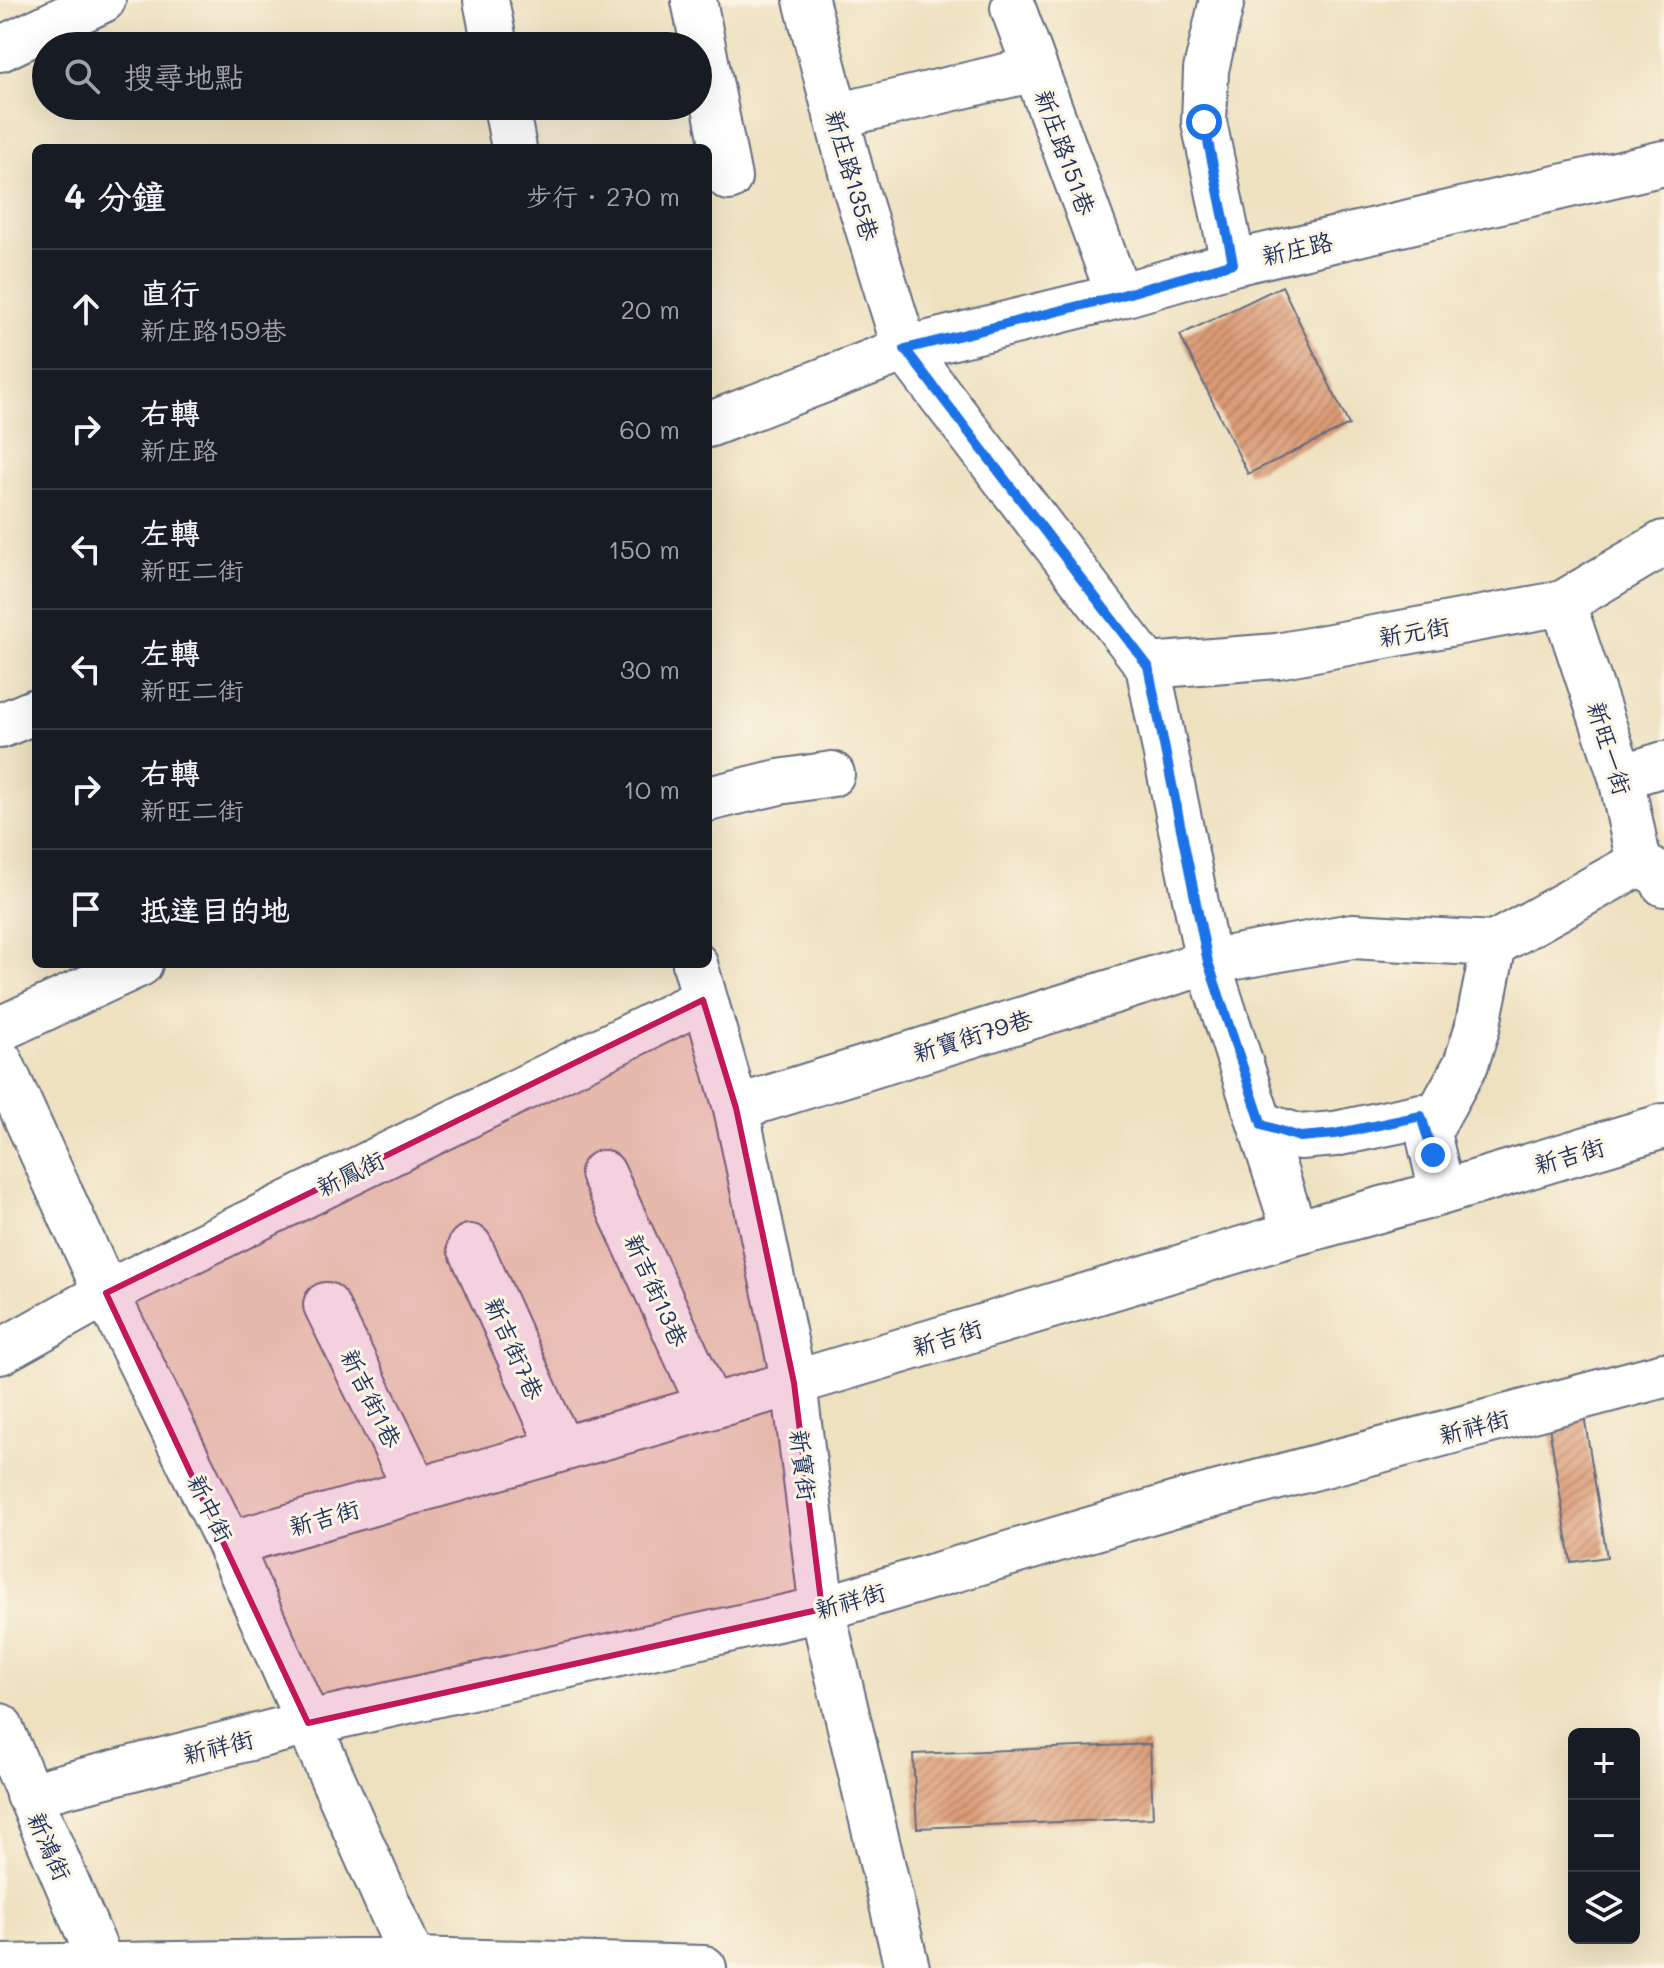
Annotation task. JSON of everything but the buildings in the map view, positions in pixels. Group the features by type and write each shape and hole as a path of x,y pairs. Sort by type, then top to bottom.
{"street":[{"path":"36,32 103,0"},
{"path":"486,0 492,32"},
{"path":"694,0 700,32"},
{"name":"新庄路135巷","path":"806,0 855,187 905,349"},
{"path":"1222,0 1206,70 1204,122 1233,263"},
{"name":"新庄路151巷","path":"1013,8 1119,296"},
{"path":"0,49 32,34"},
{"path":"836,116 1035,69"},
{"path":"712,92 729,178"},
{"path":"509,120 513,144"},
{"name":"新庄路","path":"712,423 905,349 1119,296 1233,263 1664,163"},
{"path":"905,349 1148,666 1208,962 1295,1233"},
{"name":"新元街","path":"1148,666 1277,656 1563,603 1664,543"},
{"name":"新旺一街","path":"1563,603 1652,873"},
{"path":"0,726 32,713"},
{"path":"1621,777 1664,764"},
{"path":"712,798 779,782 832,774"},
{"path":"1428,1133 1466,1064 1477,1029 1494,944 1652,873"},
{"name":"新寶街79巷","path":"736,1108 1208,962 1352,936 1494,944"},
{"path":"0,1029 131,968"},
{"name":"新寶街","path":"699,982 736,1108 794,1383 822,1609 907,1968"},
{"name":"新鳳街","path":"0,1352 106,1293 699,982"},
{"name":"新中街","path":"0,1061 106,1293 229,1544 413,1960"},
{"path":"1262,1125 1300,1137 1335,1134 1421,1116 1442,1192"},
{"name":"新吉街","path":"229,1544 794,1383 1664,1126"},
{"name":"新吉街13巷","path":"603,1173 710,1407"},
{"name":"新吉街7巷","path":"470,1247 561,1449"},
{"name":"新吉街1巷","path":"326,1305 417,1491"},
{"name":"新祥街","path":"28,1795 308,1723 822,1609 1173,1505 1664,1375"},
{"name":"新鴻街","path":"0,1726 102,1965"},
{"path":"0,1967 413,1960 704,1968"}],"highlighted area":[{"path":"703,1000 736,1108 794,1383 822,1609 308,1723 106,1293"}],"route":[{"path":"1204,122 1233,263 1119,296 905,349 1148,666 1208,962 1262,1125 1300,1137 1335,1134 1421,1116 1433,1155"}]}
